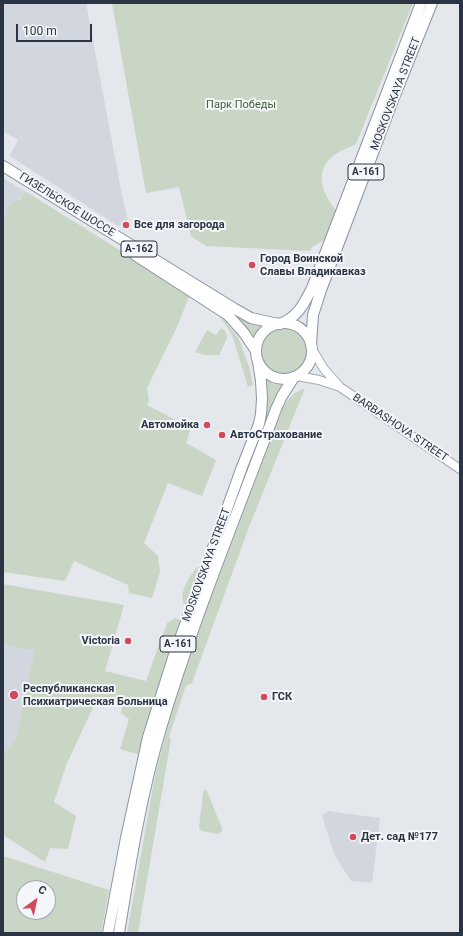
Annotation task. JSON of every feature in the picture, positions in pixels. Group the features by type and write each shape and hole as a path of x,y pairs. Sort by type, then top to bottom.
{"highway":[{"name":"MOSKOVSKAYA STREET","path":"279,324 291,319 297,314 312,288 421,3"},
{"name":"MOSKOVSKAYA STREET","path":"312,347 313,315 321,290 393,100 432,3"},
{"name":"ГИЗЕЛЬСКОЕ ШОССЕ","path":"3,166 235,309 251,318 279,324"},
{"name":"ГИЗЕЛЬСКОЕ ШОССЕ","path":"3,172 221,310 236,323 257,356"},
{"path":"279,324 290,324 298,327 305,333 312,347"},
{"name":"А-161","path":"257,356 259,339 264,332 279,324"},
{"name":"А-161","path":"295,377 307,367 311,358 312,347"},
{"name":"MOSKOVSKAYA STREET","path":"108,933 126,838 148,737 173,658 259,424 262,399 257,356"},
{"path":"257,356 264,371 282,379 295,377"},
{"name":"MOSKOVSKAYA STREET","path":"119,933 144,796 161,727 192,633 276,409 282,396 295,377"}],"main road":[{"name":"BARBASHOVA STREET","path":"312,347 324,369 340,387 460,469"},
{"name":"BARBASHOVA STREET","path":"295,377 319,380 340,387"}],"shaded area":[{"path":"3,3 86,3 129,226 118,226 10,156 18,140 3,131"},
{"path":"3,178 25,191 3,229"},
{"name":"Республиканская Психиатрическая Больница","path":"3,644 34,651 16,739 3,755"},
{"name":"Дет. сад №177","path":"328,811 380,818 372,883 351,881 335,856 322,816"}],"green space":[{"name":"Парк Победы","path":"112,3 413,3 356,144 333,156 323,169 322,184 324,191 337,211 326,239 312,247 310,251 206,246 191,236 179,187 146,193"},
{"path":"25,191 190,294 177,327 147,388 149,401 147,405 191,428 186,443 216,460 202,496 168,483 144,543 158,556 160,572 152,598 129,593 128,585 74,561 65,581 3,572 3,222 9,206 16,200 20,201"},
{"path":"224,307 263,325 257,331 252,340"},
{"path":"219,315 239,339 249,367 253,385 248,387 232,335"},
{"path":"221,328 226,332 227,338 219,355 204,355 195,352 207,330 216,335"},
{"path":"279,328 289,328 297,332 303,338 307,346 307,356 303,364 297,370 289,374 279,374 271,370 265,364 261,356 261,346 265,338 271,332"},
{"path":"263,378 274,384 282,385 275,396 266,419"},
{"path":"305,388 249,527 192,683 187,685 185,688 169,737 171,739 138,933 127,933 154,781 165,736 188,658 282,410 291,396"},
{"path":"203,564 188,603 184,604 184,587 195,571"},
{"path":"3,584 124,605 105,671 146,681 167,623 175,618 180,620 140,755 120,749 129,719 121,713 122,706 97,699 67,763 54,802 76,816 68,849 50,848 45,862 3,835 3,755 16,739 34,651 3,644"},
{"path":"205,789 222,828 222,831 218,834 202,831 199,828 203,793"},
{"path":"3,856 109,890 101,933 3,933"}],"place":[{"name":"Все для загорода","path":"126,225"},
{"name":"Город Воинской Славы Владикавказ","path":"252,265"},
{"name":"Автомойка","path":"207,425"},
{"name":"АвтоСтрахование","path":"222,435"},
{"name":"Victoria","path":"128,641"},
{"name":"Республиканская Психиатрическая Больница","path":"14,695"},
{"name":"ГСК","path":"264,697"},
{"name":"Дет. сад №177","path":"353,837"}]}
